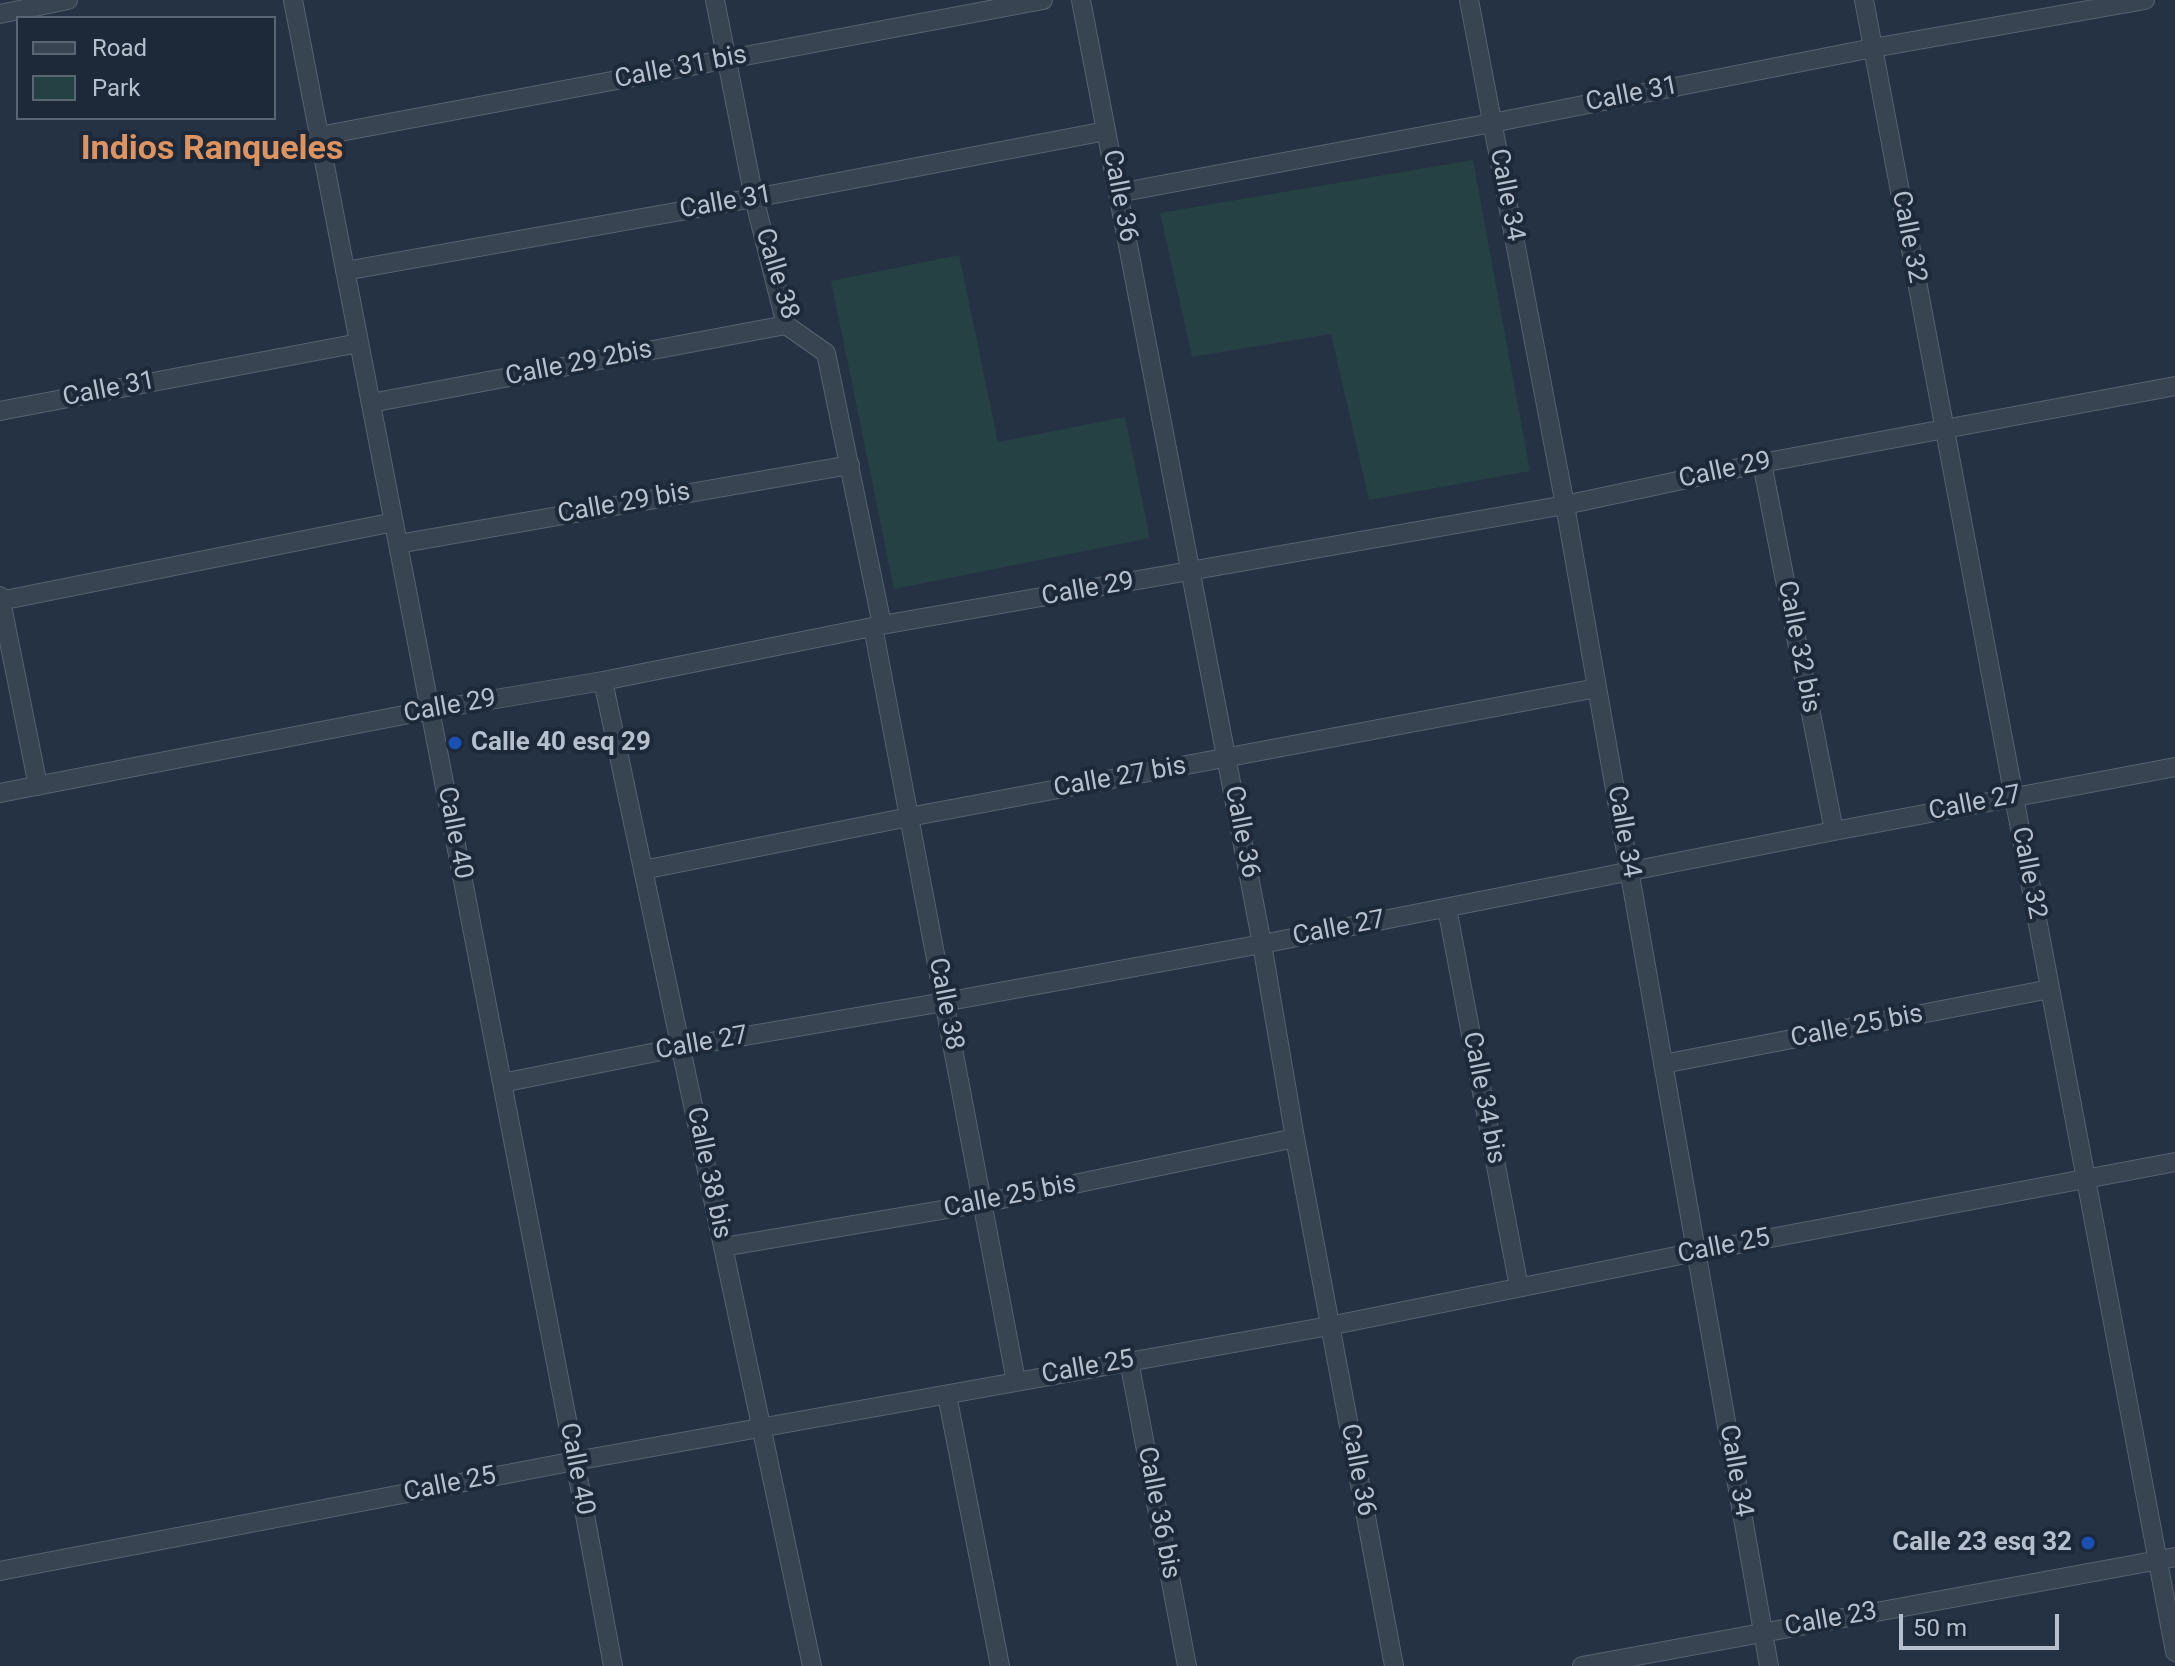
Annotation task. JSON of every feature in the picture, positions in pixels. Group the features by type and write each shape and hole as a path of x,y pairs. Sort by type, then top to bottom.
{"street":[{"path":"0,14 68,0"},
{"name":"Calle 40","path":"293,0 613,1666"},
{"name":"Calle 38","path":"715,0 754,198 786,325 826,353 850,465 909,817 1016,1381"},
{"name":"Calle 31 bis","path":"319,136 1043,0"},
{"name":"Calle 36","path":"1081,0 1262,944 1329,1326 1394,1666"},
{"name":"Calle 34","path":"1469,0 1565,505 1769,1666"},
{"name":"Calle 32","path":"1864,0 2086,1178 2166,1559 2175,1652"},
{"name":"Calle 31","path":"1118,193 1873,48 2145,0"},
{"name":"Calle 31","path":"345,271 1106,131"},
{"name":"Calle 29 2bis","path":"371,403 786,325"},
{"name":"Calle 31","path":"0,411 359,343"},
{"name":"Calle 29","path":"0,793 430,710 603,681 877,626 1565,505 1762,463 2175,386"},
{"name":"Calle 32 bis","path":"1762,463 1834,831"},
{"name":"Calle 29 bis","path":"398,544 850,465"},
{"path":"38,786 0,599 394,522"},
{"name":"Calle 38 bis","path":"603,681 812,1666"},
{"name":"Calle 27 bis","path":"643,870 1597,688"},
{"name":"Calle 27","path":"502,1083 681,1047 1262,944 2175,767"},
{"name":"Calle 34 bis","path":"1447,908 1519,1287"},
{"name":"Calle 25 bis","path":"1663,1064 2050,989"},
{"name":"Calle 25 bis","path":"723,1247 983,1203 1295,1138"},
{"name":"Calle 25","path":"0,1571 575,1461 1329,1326 1696,1252 2175,1162"},
{"name":"Calle 36 bis","path":"1129,1361 1187,1666"},
{"path":"947,1395 1000,1666"},
{"name":"Calle 23","path":"1582,1666 2166,1559"}],"green space":[{"path":"1473,160 1530,471 1369,500 1331,334 1192,357 1160,213"},
{"path":"959,255 998,442 1125,417 1150,538 894,589 831,281"}],"place":[{"name":"Calle 40 esq 29","path":"455,743"},
{"name":"Calle 23 esq 32","path":"2088,1543"}],"district":[{"name":"Indios Ranqueles","path":"212,150"}]}
